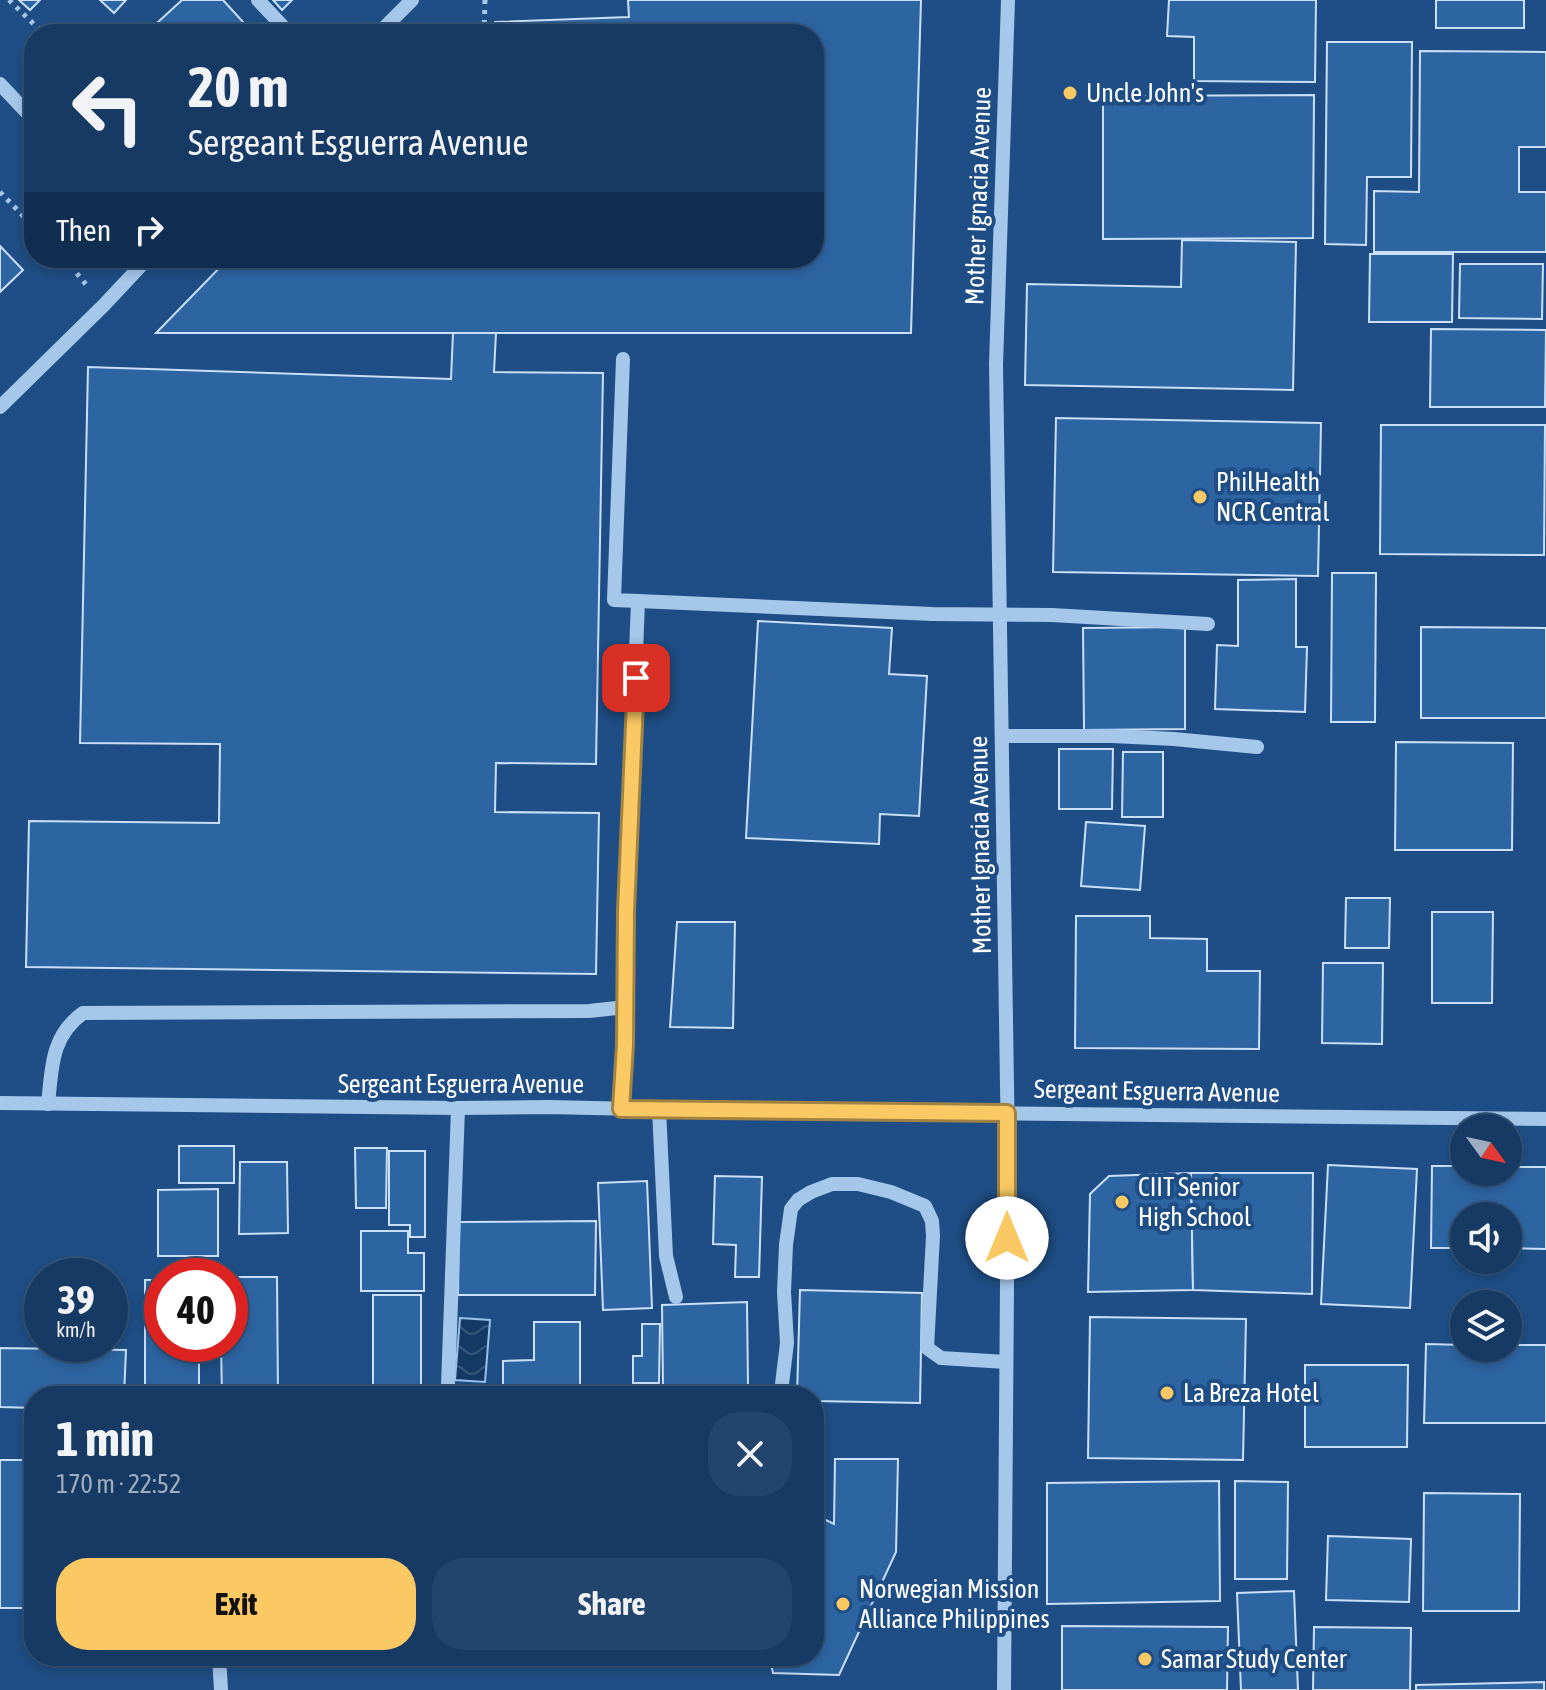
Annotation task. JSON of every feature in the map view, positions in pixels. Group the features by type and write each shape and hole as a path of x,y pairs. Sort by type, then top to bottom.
{"street":[{"path":"258,0 281,24"},
{"name":"Mother Ignacia Avenue","path":"1004,1690 1007,1113 996,365 1008,0"},
{"path":"387,24 407,2"},
{"path":"0,84 24,109"},
{"path":"0,407 139,268"},
{"path":"623,359 614,600 932,614 1052,615 1208,624"},
{"path":"621,1109 638,601"},
{"path":"1003,736 1128,736 1257,747"},
{"path":"48,1104 53,1059 61,1035 83,1013 574,1012 626,1007"},
{"name":"Sergeant Esguerra Avenue","path":"0,1103 1546,1119"},
{"path":"448,1386 458,1108"},
{"path":"659,1109 666,1256 676,1297"},
{"path":"782,1384 787,1343 784,1292 786,1245 791,1209 811,1192 832,1184 858,1184 891,1192 925,1206 932,1221 933,1236 927,1348 941,1358 1006,1362"},
{"path":"220,1666 221,1690"}],"path":[{"path":"9,0 34,24"},
{"path":"484,24 485,0"},
{"path":"0,192 24,217"},
{"path":"73,268 104,305"}],"water":[{"path":"460,1318 490,1320 485,1382 455,1380"}],"building":[{"path":"19,0 40,0 30,10"},
{"path":"100,0 126,0 114,13"},
{"path":"182,0 223,0 245,24 156,24"},
{"path":"273,0 292,0 282,10"},
{"path":"628,0 921,0 911,333 156,333 219,268 824,268 824,24 495,24 629,17"},
{"path":"1169,0 1316,0 1315,82 1194,81 1194,37 1167,36"},
{"path":"1436,0 1524,0 1524,28 1436,28"},
{"path":"1327,42 1412,42 1411,177 1367,177 1366,245 1325,244"},
{"path":"1420,51 1546,52 1546,147 1519,147 1519,192 1546,192 1546,252 1374,252 1374,191 1419,192"},
{"path":"1314,95 1313,238 1103,239 1103,96"},
{"path":"1182,240 1296,242 1293,390 1025,385 1027,284 1181,287"},
{"path":"0,246 23,270 0,292"},
{"path":"1370,254 1453,254 1452,322 1369,322"},
{"path":"1460,264 1543,264 1542,319 1459,318"},
{"path":"1431,329 1546,330 1545,407 1430,407"},
{"path":"453,333 496,333 494,372 603,373 596,764 496,763 495,812 599,813 596,974 26,967 29,821 219,823 220,744 80,743 88,367 451,379"},
{"path":"1056,418 1321,423 1318,576 1053,572"},
{"path":"1381,425 1545,425 1544,555 1380,554"},
{"path":"1332,573 1376,573 1375,722 1331,722"},
{"path":"1296,579 1296,647 1307,647 1305,712 1215,709 1217,645 1238,646 1238,580"},
{"path":"758,621 892,628 889,674 927,676 919,816 880,814 879,844 746,838"},
{"path":"1185,627 1185,729 1084,730 1083,628"},
{"path":"1421,627 1546,628 1546,718 1421,718"},
{"path":"1396,742 1513,743 1512,850 1395,850"},
{"path":"1059,749 1113,749 1112,809 1059,809"},
{"path":"1123,752 1163,752 1163,817 1122,817"},
{"path":"1086,822 1145,826 1140,890 1081,886"},
{"path":"1346,898 1390,898 1389,948 1345,948"},
{"path":"1432,912 1493,912 1492,1003 1432,1003"},
{"path":"1076,916 1150,916 1150,938 1207,939 1207,971 1260,971 1259,1049 1075,1048"},
{"path":"677,922 735,922 733,1028 670,1027"},
{"path":"1323,963 1383,963 1382,1044 1322,1043"},
{"path":"179,1146 234,1146 234,1183 179,1183"},
{"path":"355,1148 387,1148 386,1208 356,1208"},
{"path":"389,1151 425,1151 425,1237 410,1237 410,1225 389,1225"},
{"path":"240,1162 287,1162 288,1233 239,1234"},
{"path":"1328,1165 1417,1169 1410,1308 1321,1304"},
{"path":"1432,1166 1450,1166 1450,1186 1522,1186 1522,1167 1546,1167 1546,1249 1522,1248 1522,1202 1450,1202 1450,1248 1431,1248"},
{"path":"1191,1173 1193,1290 1088,1292 1090,1194 1109,1176"},
{"path":"1191,1173 1313,1173 1312,1294 1193,1290"},
{"path":"715,1176 762,1177 759,1277 735,1277 736,1245 713,1244"},
{"path":"647,1181 652,1308 603,1310 598,1183"},
{"path":"218,1189 218,1256 158,1256 158,1190"},
{"path":"596,1221 595,1295 458,1295 459,1222"},
{"path":"361,1231 408,1231 408,1253 424,1253 424,1291 361,1291"},
{"path":"248,1277 277,1277 278,1386 222,1386 221,1362 248,1362"},
{"path":"800,1290 922,1293 920,1403 824,1401 824,1386 797,1386"},
{"path":"373,1295 421,1295 421,1386 373,1386"},
{"path":"747,1302 748,1386 663,1386 662,1305"},
{"name":"La Breza Hotel","path":"1090,1317 1246,1319 1243,1460 1088,1458"},
{"path":"534,1322 580,1322 580,1386 503,1386 503,1361 534,1360"},
{"path":"642,1324 660,1324 659,1383 633,1383 633,1356 642,1356"},
{"path":"1426,1344 1450,1345 1450,1362 1522,1362 1522,1345 1546,1345 1546,1423 1424,1423"},
{"path":"0,1348 24,1348 24,1362 125,1362 124,1386 24,1386 24,1408 0,1407"},
{"path":"145,1362 199,1362 199,1386 145,1386"},
{"path":"1305,1365 1408,1365 1407,1447 1305,1447"},
{"name":"Norwegian Mission Alliance Philippines","path":"835,1459 898,1459 896,1552 839,1675 773,1673 771,1666 824,1666 824,1519 834,1524"},
{"path":"0,1460 24,1460 24,1608 0,1608"},
{"path":"1219,1481 1220,1601 1047,1604 1047,1483"},
{"path":"1235,1481 1288,1482 1287,1579 1235,1579"},
{"path":"1424,1493 1520,1494 1519,1611 1423,1611"},
{"path":"1328,1536 1411,1539 1409,1602 1326,1600"},
{"path":"1294,1591 1298,1690 1241,1690 1237,1593"},
{"name":"Samar Study Center","path":"1062,1626 1228,1627 1227,1690 1062,1690"},
{"path":"1314,1627 1411,1628 1410,1690 1313,1690"},
{"path":"1544,1682 1544,1690 1416,1690 1416,1685"}],"place":[{"name":"Uncle John's","path":"1070,93"},
{"name":"PhilHealth NCR Central","path":"1200,497"},
{"name":"CIIT Senior High School","path":"1122,1202"},
{"name":"La Breza Hotel","path":"1167,1393"},
{"name":"Norwegian Mission Alliance Philippines","path":"843,1604"},
{"name":"Samar Study Center","path":"1145,1659"}],"route":[{"path":"636,678 621,1109 1007,1113 1007,1238"}]}
